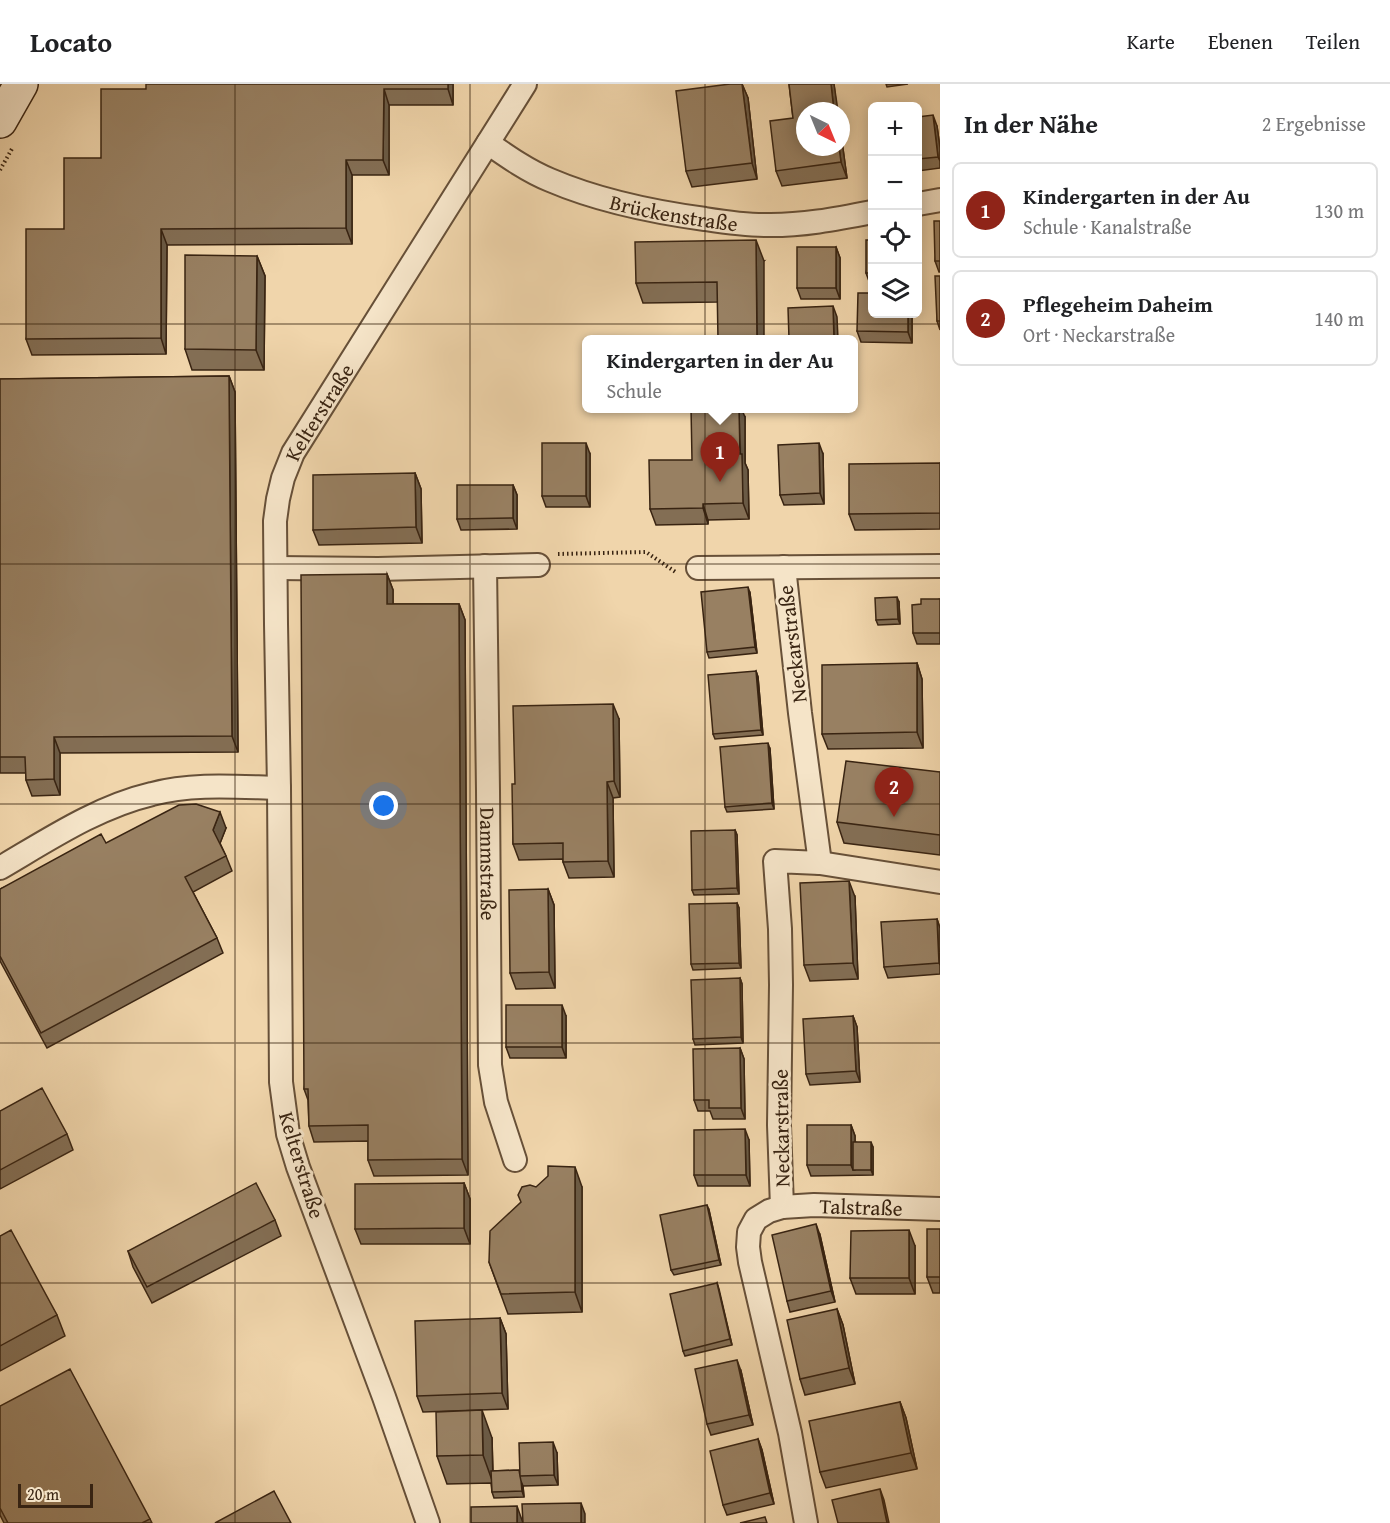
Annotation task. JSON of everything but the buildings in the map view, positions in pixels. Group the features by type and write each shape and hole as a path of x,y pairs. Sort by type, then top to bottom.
{"street":[{"path":"0,121 21,84"},
{"name":"Kelterstraße","path":"428,1523 288,1134 281,1082 280,1050 276,521 283,478 293,453 525,84"},
{"name":"Brückenstraße","path":"488,143 527,169 551,180 607,199 661,212 764,225 827,220 868,213"},
{"path":"922,203 940,200"},
{"path":"276,568 368,569 538,565"},
{"name":"Dammstraße","path":"484,566 490,1065 496,1102 515,1160"},
{"path":"698,568 940,566"},
{"name":"Neckarstraße","path":"784,567 800,713 820,862"},
{"path":"0,868 95,815 152,794 202,788 279,788"},
{"name":"Neckarstraße","path":"806,1523 790,1433 748,1247 749,1232 756,1219 769,1211 782,1207 779,1125 780,929 775,861 820,862 940,882"},
{"name":"Talstraße","path":"782,1207 940,1209"}],"path":[{"path":"538,565 549,554 646,552 676,573 684,574 698,568"}],"place":[{"name":"Kindergarten in der Au","path":"720,482"},
{"name":"Pflegeheim Daheim","path":"894,817"}]}
